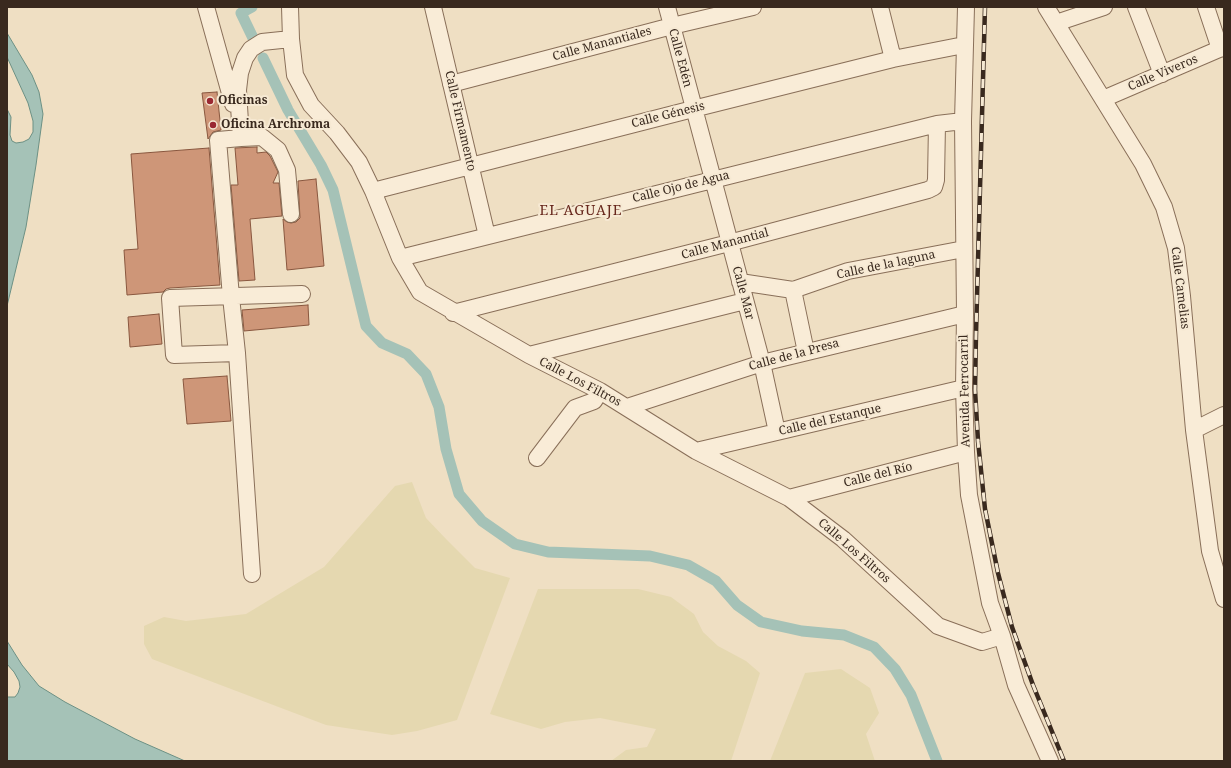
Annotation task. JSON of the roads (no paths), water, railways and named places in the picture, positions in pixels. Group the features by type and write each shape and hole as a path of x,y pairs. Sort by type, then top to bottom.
{"street":[{"path":"206,7 240,133"},
{"name":"Calle Los Filtros","path":"290,7 291,39 295,75 310,105 337,133 359,162 373,191 400,258 420,292 453,313 529,356 600,390 696,450 789,498 843,539 938,626 982,642 1002,636"},
{"name":"Calle Firmamento","path":"433,7 487,236"},
{"name":"Calle Edén","path":"666,7 693,109"},
{"name":"Calle Manantiales","path":"451,84 672,26 753,7"},
{"path":"880,7 893,59"},
{"name":"Avenida Ferrocarril","path":"966,7 963,121 965,314 964,388 966,452 970,495 990,603 1002,636 1016,685 1050,761"},
{"name":"Calle Camelias","path":"1046,7 1143,164 1164,207 1176,248 1182,296 1194,430 1210,551 1224,599"},
{"path":"1056,23 1104,7"},
{"path":"1136,7 1162,74"},
{"path":"1206,7 1222,48"},
{"path":"240,133 238,90 240,73 245,58 251,49 262,42 291,39"},
{"name":"Calle Génesis","path":"373,191 893,59 964,45"},
{"name":"Calle Viveros","path":"1102,99 1222,48"},
{"name":"Calle Mar","path":"693,109 762,363 776,432"},
{"name":"Calle Ojo de Agua","path":"400,258 937,124 963,121"},
{"name":"Calle Manantial","path":"453,313 729,243 928,190 934,186 936,180 937,124"},
{"path":"252,574 237,353 218,140 240,133 262,137 278,150 287,170 291,214"},
{"name":"Calle de la laguna","path":"740,282 793,290 848,271 964,248"},
{"path":"793,290 806,352"},
{"path":"237,353 174,355 170,298 302,294"},
{"path":"529,356 745,301"},
{"name":"Calle de la Presa","path":"627,407 762,363 965,314"},
{"name":"Calle del Estanque","path":"696,450 964,388"},
{"path":"537,458 575,408 594,401 600,390"},
{"path":"1194,430 1224,415"},
{"name":"Calle del Río","path":"789,498 966,452"}],"waterway":[{"path":"252,7 241,13 254,40"},
{"path":"263,58 288,110 321,165 333,190 366,326 382,343 407,354 426,374 439,407 446,449 459,494 482,521 515,544 548,552 650,556 688,565 716,581 737,605 761,622 802,631 844,635 874,647 895,669 911,695 937,761"}],"railway":[{"path":"985,7 975,390 978,441 985,509 998,573 1012,627 1033,685 1064,761"}],"place":[{"name":"Oficinas","path":"210,101"},
{"name":"Oficina Archroma","path":"213,125"}],"district":[{"name":"EL AGUAJE","path":"581,211"}]}
